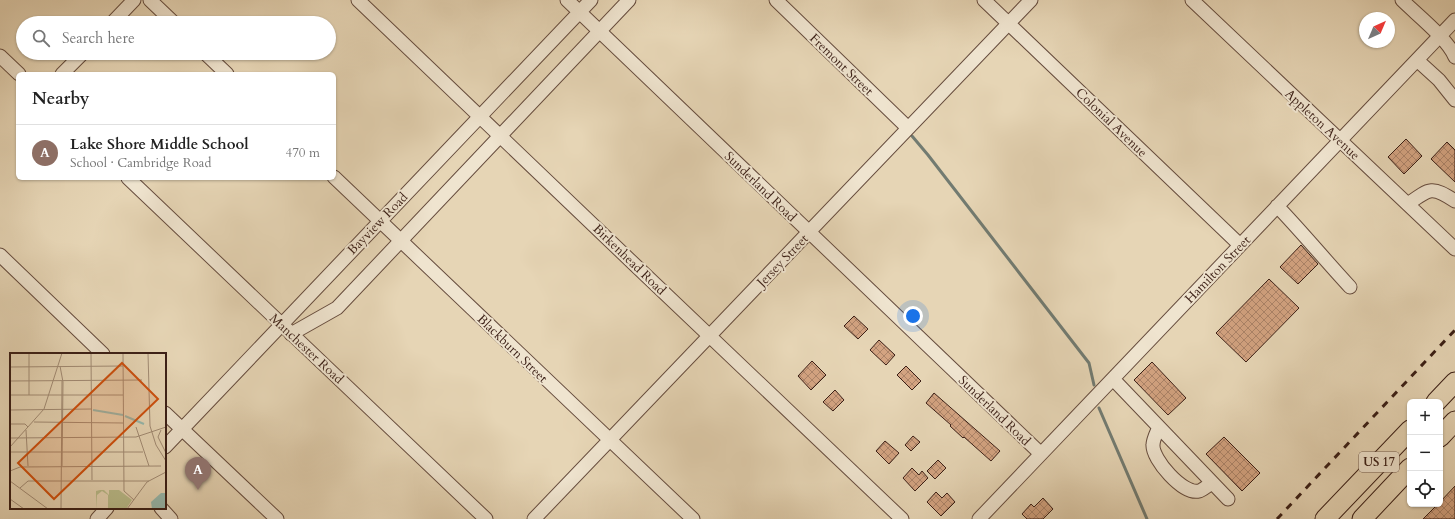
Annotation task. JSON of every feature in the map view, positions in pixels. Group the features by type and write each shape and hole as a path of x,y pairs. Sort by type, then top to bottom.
{"highway":[{"path":"1439,399 1455,382"},
{"path":"1442,435 1455,421"},
{"name":"US 17","path":"1325,519 1407,433"},
{"name":"US 17","path":"1362,519 1407,471"},
{"path":"1335,519 1349,495"}],"street":[{"path":"119,16 134,0"},
{"path":"150,0 167,16"},
{"name":"Birkenhead Road","path":"358,0 902,519"},
{"name":"Sunderland Road","path":"567,0 1041,454"},
{"name":"Bayview Road","path":"166,447 281,324 591,0"},
{"path":"291,334 337,308 629,0"},
{"name":"Fremont Street","path":"776,0 908,128"},
{"name":"Colonial Avenue","path":"984,0 1240,244"},
{"name":"Jersey Street","path":"534,519 1031,0"},
{"name":"Appleton Avenue","path":"1192,0 1455,249"},
{"path":"1402,0 1440,36 1452,49 1455,57"},
{"name":"Hamilton Street","path":"979,519 1455,20"},
{"path":"0,56 17,72"},
{"path":"64,72 76,60"},
{"path":"212,60 225,72"},
{"path":"1417,60 1439,80 1455,100"},
{"name":"Blackburn Street","path":"336,179 693,519"},
{"name":"Manchester Road","path":"130,180 486,519"},
{"path":"1408,204 1422,193 1432,190 1442,193 1455,201"},
{"path":"1277,206 1350,287"},
{"path":"0,255 102,353"},
{"path":"1113,379 1228,499"},
{"path":"166,414 277,519"},
{"path":"1159,427 1153,444 1154,453 1179,483 1189,490 1199,491 1212,483"},
{"path":"161,509 172,519"}],"building":[{"path":"1406,139 1422,156 1404,174 1388,157"},
{"path":"1447,142 1455,150 1455,182 1431,159"},
{"path":"1301,245 1318,264 1298,284 1280,267"},
{"path":"1269,279 1299,308 1246,362 1216,333"},
{"path":"854,316 868,329 858,339 844,326"},
{"path":"879,340 895,355 886,365 870,350"},
{"path":"812,361 826,375 811,390 798,376"},
{"path":"1152,362 1186,398 1168,415 1134,380"},
{"path":"906,366 921,381 912,390 897,375"},
{"path":"835,390 844,400 833,411 823,402"},
{"path":"934,393 1000,451 991,461 964,437 963,438 926,403"},
{"path":"913,436 920,442 911,451 905,445"},
{"path":"1224,437 1260,473 1242,491 1206,454"},
{"path":"885,441 899,453 889,464 876,451"},
{"path":"938,460 946,468 935,479 927,471"},
{"path":"912,468 919,475 922,471 928,478 915,491 903,478"},
{"path":"1455,486 1455,519 1423,519 1435,507 1443,507 1443,499"},
{"path":"936,492 942,498 947,493 955,502 941,516 927,502"},
{"path":"1043,498 1053,509 1043,519 1027,519 1022,514 1031,504 1034,507"}],"waterway":[{"path":"912,136 1089,363 1094,385"},
{"path":"1099,408 1147,519"}],"railway":[{"path":"1277,519 1455,330"}],"place":[{"name":"Lake Shore Middle School","path":"198,490"}]}
